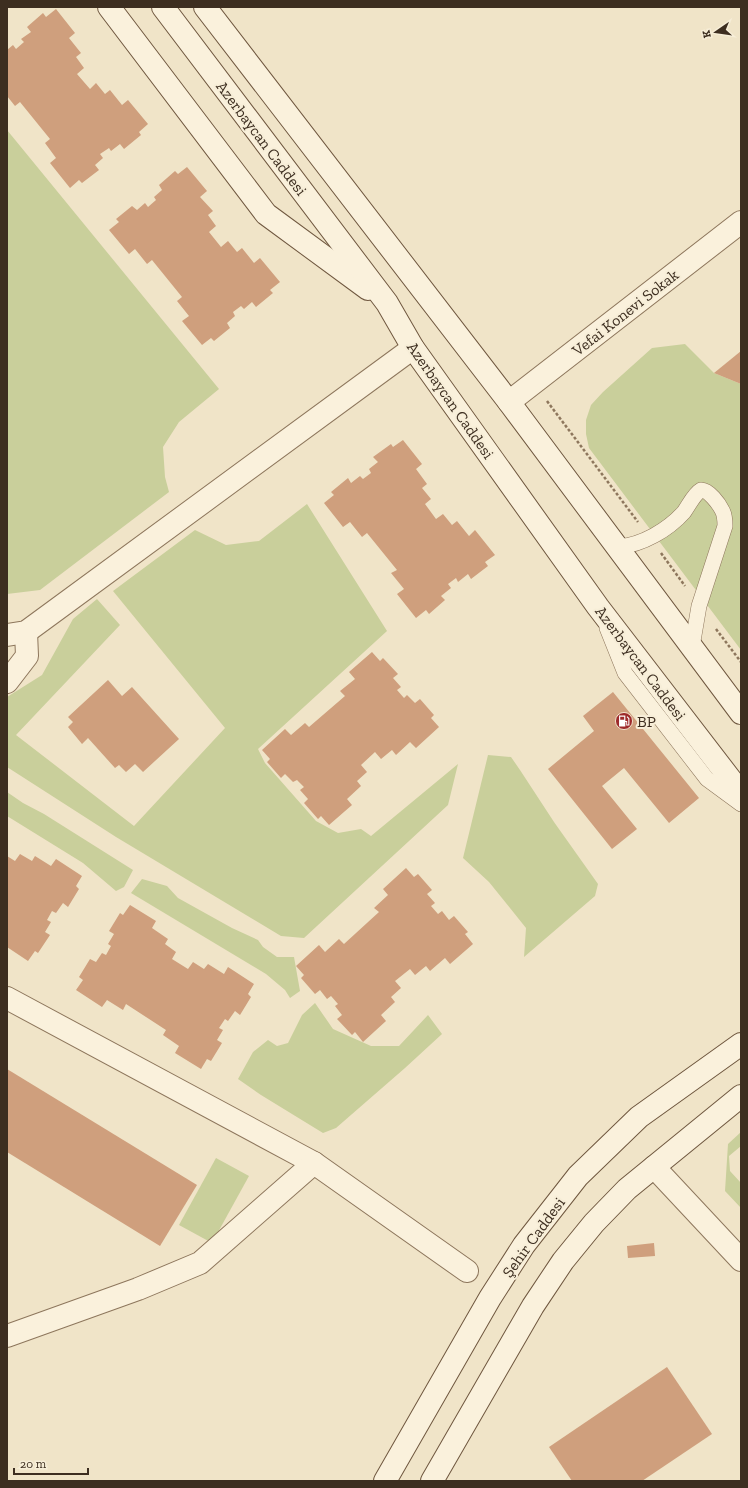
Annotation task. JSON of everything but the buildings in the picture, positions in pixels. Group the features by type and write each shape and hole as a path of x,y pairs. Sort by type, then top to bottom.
{"main road":[{"path":"109,7 266,214 387,302"},
{"name":"Azerbaycan Caddesi","path":"163,7 387,302 413,348 598,606 741,793"},
{"path":"205,7 509,402 741,713"},
{"name":"Vefai Konevi Sokak","path":"509,402 741,222"},
{"path":"7,682 27,656 16,633 413,348"},
{"path":"7,998 314,1163 467,1271"},
{"name":"Şehir Caddesi","path":"385,1481 490,1298 524,1245 578,1176 639,1117 741,1044"},
{"path":"432,1481 533,1306 563,1261 594,1223 628,1189 741,1096"},
{"path":"7,1336 138,1288 200,1263 314,1163"},
{"path":"654,1167 741,1260"}],"lane":[{"path":"618,547 638,543 669,525 682,514 696,493 701,490 707,491 722,510 725,526 699,606 692,647"},
{"path":"598,606 625,673 707,779 741,804"}],"green space":[{"path":"7,130 219,389 179,422 163,447 165,477 169,492 40,590 7,594"},
{"path":"685,344 714,373 741,384 741,650 589,448 586,434 586,420 591,405 603,392 652,348"},
{"path":"307,504 387,631 258,749 265,763 316,821 338,833 361,829 371,836 458,764 448,805 304,938 281,936 116,837 7,767 7,697 42,675 73,619 97,599 120,625 16,735 134,826 225,728 113,591 195,530 226,545 259,541"},
{"path":"488,755 511,757 554,822 598,884 595,896 524,957 526,928 489,882 463,858"},
{"path":"7,792 133,870 124,887 116,891 83,863 7,816"},
{"path":"142,879 167,886 178,898 232,928 258,940 263,947 277,957 294,957 300,991 290,998 285,990 266,974 131,893"},
{"path":"315,1003 333,1029 371,1046 399,1046 428,1015 442,1034 336,1128 323,1133 238,1079 253,1052 268,1040 277,1046 288,1043 302,1015"},
{"path":"741,1132 741,1146 729,1156 730,1171 741,1183 741,1208 725,1191 728,1144"},
{"path":"216,1158 249,1176 212,1243 179,1225"}],"place":[{"name":"BP","path":"624,721"}]}
